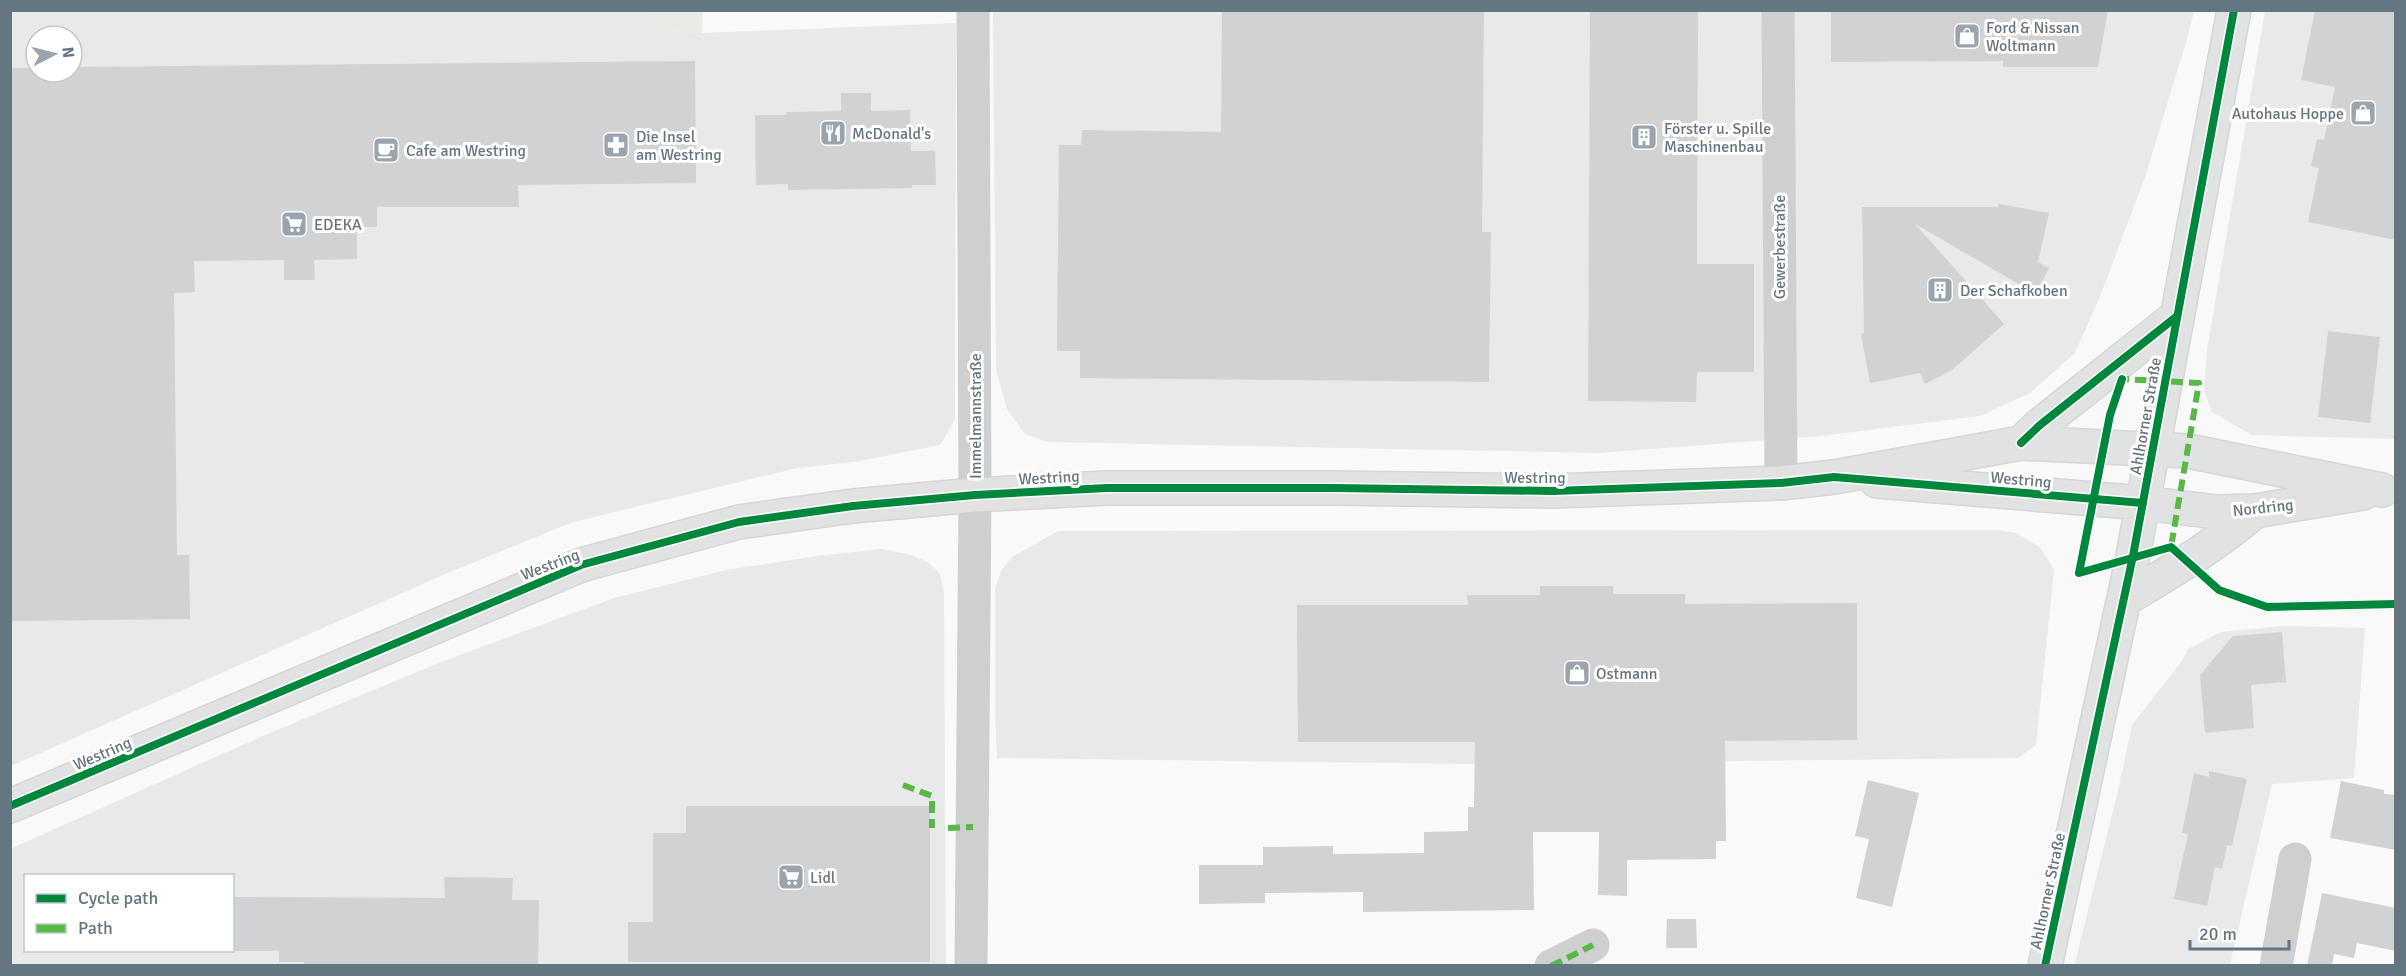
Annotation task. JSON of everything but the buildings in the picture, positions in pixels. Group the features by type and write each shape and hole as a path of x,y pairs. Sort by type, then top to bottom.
{"main road":[{"name":"Ahlhorner Straße","path":"2045,966 2125,599 2176,317 2216,118 2234,10"},
{"path":"2021,443 2040,425 2176,317"},
{"name":"Westring","path":"10,806 581,565 739,522 853,506 975,495 1107,488 1553,491 1781,483 1834,477 2021,443 2153,449"},
{"name":"Nordring","path":"2153,449 2188,451 2389,490"},
{"name":"Westring","path":"1834,477 2143,503"},
{"name":"Nordring","path":"2143,503 2217,512 2255,511 2389,490"},
{"path":"2125,599 2231,532 2255,511"}],"street":[{"name":"Immelmannstraße","path":"971,966 975,495 973,10"},
{"name":"Gewerbestraße","path":"1778,10 1781,483"},
{"path":"2276,966 2295,859"},
{"path":"1551,966 1593,945"}],"shaded area":[{"path":"642,10 642,30 702,33 956,23 955,420 940,445 860,461 797,468 573,522 450,572 11,766 11,11"},
{"path":"642,11 703,11 702,33 641,30"},
{"path":"993,11 2194,11 2145,177 2099,299 2075,353 2030,393 1980,416 1821,436 1598,453 1047,442 1025,434 1007,409 996,370"},
{"path":"2265,11 2395,11 2395,439 2252,435 2212,412 2204,391 2207,350"},
{"path":"1999,530 2016,533 2041,548 2054,570 2036,745 2018,758 1466,764 997,758 995,589 1001,571 1012,557 1058,531"},
{"path":"882,549 912,555 929,563 940,574 944,593 946,965 11,965 10,849 258,738 441,662 614,598 726,570"},
{"path":"2284,626 2365,628 2354,778 2272,784 2230,965 2074,966 2132,725 2182,661 2188,649 2221,632"}],"marked path":[{"path":"2118,376 2122,379 2199,383 2171,547"},
{"path":"903,785 932,796 932,828"},
{"path":"948,828 973,827"},
{"path":"1551,966 1593,945"}],"cycle path":[{"path":"2045,966 2133,556 2234,10"},
{"path":"2021,443 2040,425 2176,317"},
{"path":"2122,379 2110,415 2079,573 2171,547 2219,590 2267,607 2396,604"},
{"path":"10,806 581,565 739,522 853,506 975,495 1107,488 1553,491 1781,483 1834,477 2143,503"}],"place":[{"name":"Ford & Nissan Woltmann","path":"1967,36"},
{"name":"Autohaus Hoppe","path":"2363,113"},
{"name":"McDonald's","path":"833,133"},
{"name":"Förster u. Spille Maschinenbau","path":"1644,137"},
{"name":"Die Insel am Westring","path":"616,145"},
{"name":"Cafe am Westring","path":"386,150"},
{"name":"EDEKA","path":"294,224"},
{"name":"Der Schafkoben","path":"1940,290"},
{"name":"Ostmann","path":"1577,673"},
{"name":"Lidl","path":"791,877"}]}
